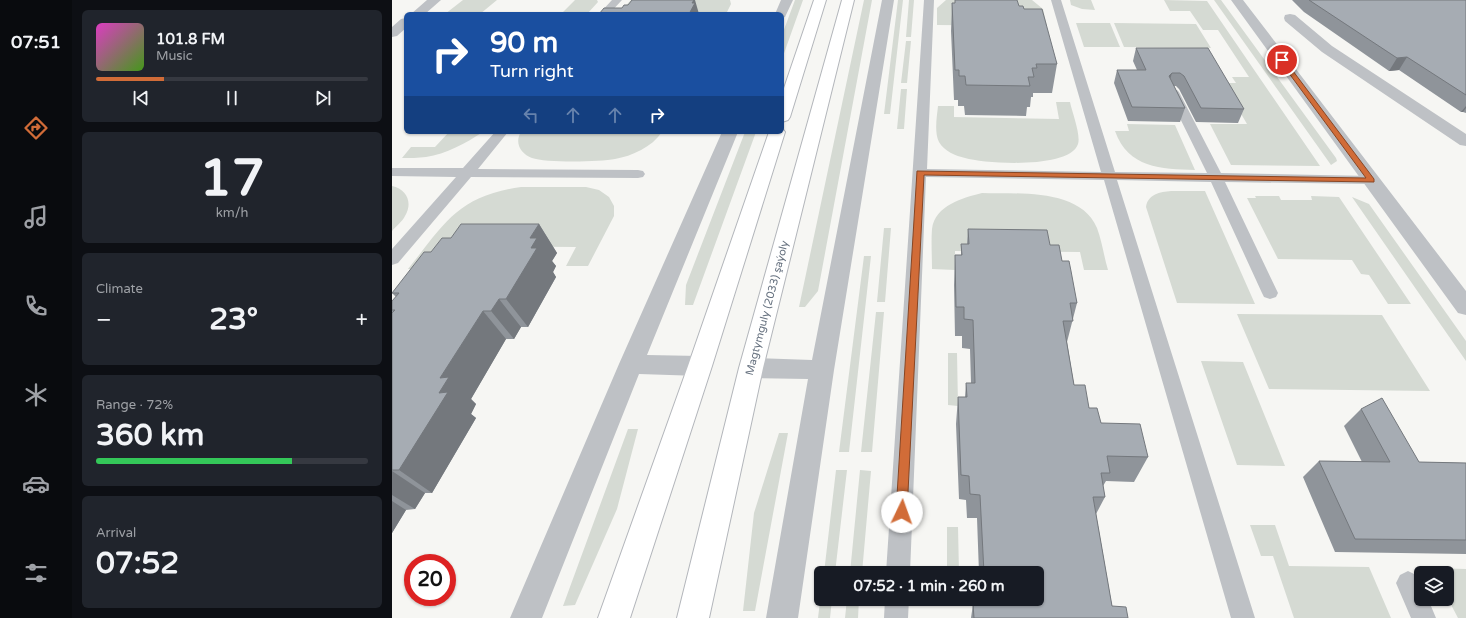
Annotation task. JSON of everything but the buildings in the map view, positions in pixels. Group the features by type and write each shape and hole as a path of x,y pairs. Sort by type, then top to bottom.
{"main road":[{"path":"784,111 820,0"},
{"name":"Magtymguly (2033) şaýoly","path":"693,618 751,368 848,0"},
{"path":"614,618 700,366 776,134"}],"street":[{"path":"420,12 435,0"},
{"path":"782,12 787,0"},
{"path":"782,618 822,370 888,0"},
{"path":"1237,0 1466,307"},
{"path":"1290,18 1327,49 1466,140"},
{"path":"392,33 404,24"},
{"path":"526,618 631,364 729,134"},
{"path":"631,364 700,366"},
{"path":"751,368 822,370"}],"lane":[{"path":"606,12 617,0"},
{"path":"898,566 929,0"},
{"path":"1056,0 1243,618"},
{"path":"1172,90 1216,177 1270,294"},
{"path":"392,259 500,134"},
{"path":"392,172 638,174"},
{"path":"920,173 1371,180"},
{"path":"1408,583 1424,618"},
{"path":"896,618 897,606"}],"shaded area":[{"path":"463,0 497,0 482,12 448,12"},
{"path":"575,0 597,0 598,2 589,12 563,12"},
{"path":"631,0 730,0 731,4 727,12 620,12"},
{"path":"795,0 803,0 784,53 784,30"},
{"path":"864,0 872,0 818,291 805,307 799,307"},
{"path":"898,0 903,0 890,114 884,114"},
{"path":"909,0 914,0 911,37 906,37"},
{"path":"946,0 1032,0 1043,9 1047,26 937,25 937,8"},
{"path":"1070,0 1091,0 1095,10 1082,9 1071,5"},
{"path":"1164,0 1207,1 1320,166 1231,165 1210,124 1247,124 1223,83 1236,83 1232,77 1249,77 1218,30 1203,30 1190,11 1170,11"},
{"path":"1214,0 1221,0 1337,161 1331,165"},
{"path":"1076,23 1110,23 1120,47 1084,47"},
{"path":"1114,23 1196,24 1211,48 1124,47"},
{"path":"906,41 911,41 907,83 901,83"},
{"path":"901,89 907,89 904,129 897,129"},
{"path":"1056,102 1070,102 1079,140 1072,152 1060,158 1026,163 976,160 950,153 941,145 937,138 936,124 938,106 954,106 954,117 1059,119"},
{"path":"1127,124 1175,125 1195,170 1158,167 1147,164 1128,153 1115,131 1129,131"},
{"path":"447,134 480,134 463,144 433,156 402,158 411,147 435,147"},
{"path":"520,134 660,134 653,142 628,156 608,160 573,162 548,161 532,158 525,154 520,148 518,140"},
{"path":"744,134 755,134 693,305 685,305 686,285"},
{"path":"392,186 405,193 408,206 404,218 392,231"},
{"path":"521,187 586,187 599,190 609,197 614,206 614,216 588,266 566,266 576,247 447,246 429,269 408,269 443,225 467,205 482,197 500,191"},
{"path":"1171,191 1205,191 1255,304 1177,303 1146,207 1149,199 1155,194"},
{"path":"982,193 1013,193 1047,196 1063,200 1077,206 1089,215 1097,228 1108,270 1084,270 1080,252 955,251 955,270 932,269 932,229 938,214 944,208 959,200"},
{"path":"1255,196 1279,196 1281,200 1312,200 1311,196 1339,197 1411,304 1388,304 1369,275 1361,274 1352,260 1278,259 1247,198 1256,198"},
{"path":"1352,197 1369,204 1466,341 1466,361"},
{"path":"884,228 891,228 885,302 877,302"},
{"path":"864,256 871,256 849,452 839,452"},
{"path":"876,312 884,312 872,452 861,452"},
{"path":"1237,314 1382,315 1430,391 1269,389"},
{"path":"948,353 957,353 958,406 948,405"},
{"path":"1201,361 1243,362 1285,466 1237,465"},
{"path":"628,429 638,429 617,509 575,605 563,606"},
{"path":"779,433 788,433 755,611 743,611 754,513"},
{"path":"836,470 847,470 836,566 825,566"},
{"path":"860,470 871,471 863,566 851,566"},
{"path":"1250,525 1275,525 1289,566 1369,567 1391,618 1294,618 1273,556 1261,556"},
{"path":"947,527 958,527 959,566 947,566"},
{"path":"1454,569 1466,569 1466,618 1458,618 1452,606 1454,606"},
{"path":"819,606 831,606 830,618 818,618"},
{"path":"846,606 859,606 858,618 845,618"}],"route":[{"path":"902,512 920,173 1371,180 1282,60"}]}
